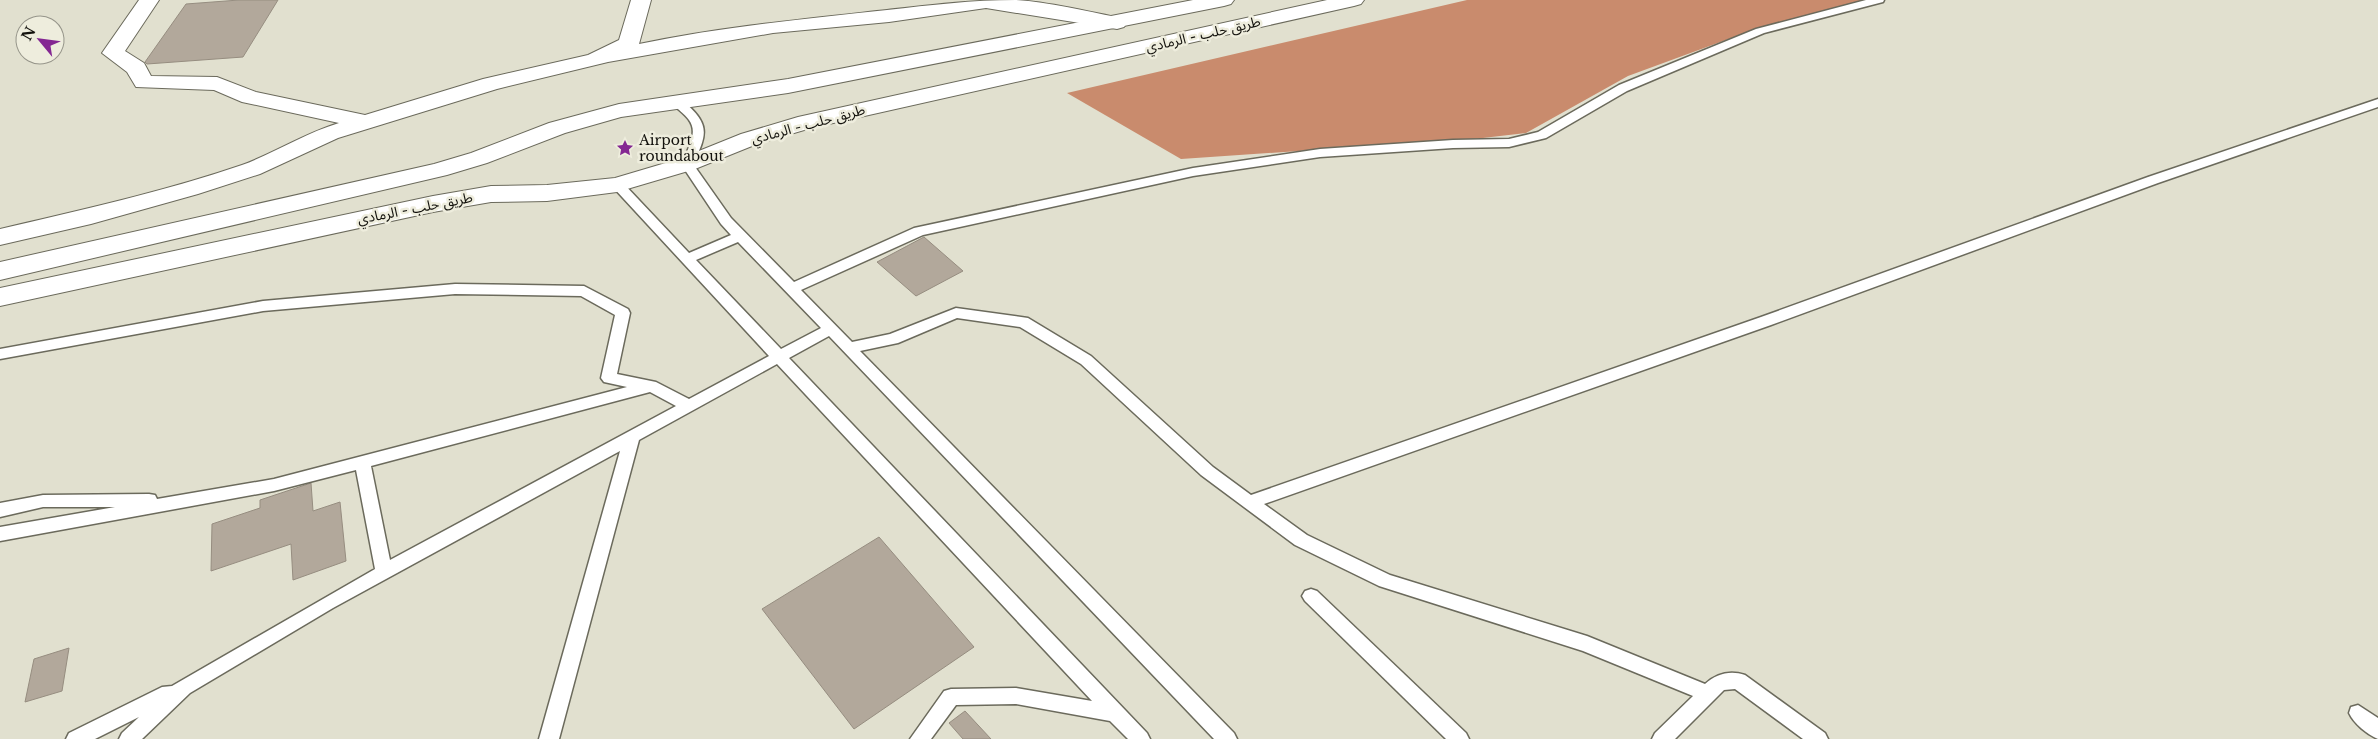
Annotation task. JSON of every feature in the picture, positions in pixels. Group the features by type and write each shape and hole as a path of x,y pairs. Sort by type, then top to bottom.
{"main road":[{"path":"149,0 113,53 136,68 144,82 217,84 250,97 368,122"},
{"path":"595,60 629,43 641,0"},
{"name":"طريق حلب - الرمادي","path":"0,270 439,170 478,158 588,118 771,89 1117,23 1224,0"},
{"name":"طريق حلب - الرمادي","path":"0,297 432,204 491,194 546,193 617,185 687,164 749,139 806,122 1354,0"},
{"path":"0,237 91,216 190,189 252,169 330,133 491,84 673,43 773,27 889,16 985,1 1117,23"}],"lane":[{"path":"791,289 919,232 1193,172 1320,153 1453,144 1509,143 1542,135 1623,88 1760,31 1879,0"},
{"path":"678,103 694,116 700,128 697,144 687,164 726,221 1227,739"},
{"path":"1249,502 1358,466 1766,321 2153,180 2378,103"},
{"path":"617,185 1140,739"},
{"path":"687,259 740,236"},
{"path":"0,354 263,306 455,289 584,292 623,312 609,378 652,386 690,406"},
{"path":"848,348 893,339 956,313 1023,322 1086,360 1207,471 1301,540 1385,580 1588,644 1708,694"},
{"path":"76,739 183,687 384,572 830,329"},
{"path":"0,534 274,485 652,386"},
{"path":"550,739 632,437"},
{"path":"362,462 384,572"},
{"path":"0,510 43,501 194,499"},
{"path":"1311,596 1459,739"},
{"path":"1662,739 1720,682 1738,681 1818,739"},
{"path":"129,739 183,687"},
{"path":"920,739 951,697 1016,696 1115,713"},
{"path":"2358,713 2378,730"}],"shaded area":[{"path":"1467,0 1866,0 1753,30 1628,76 1526,133 1474,139 1181,159 1067,93"}],"building":[{"path":"239,0 278,0 243,57 147,64 145,62 186,4"},
{"path":"924,237 963,271 916,296 877,262"},
{"path":"311,483 313,511 340,502 346,561 293,580 291,544 211,571 212,524 260,508 260,500"},
{"path":"879,537 974,647 854,729 762,609"},
{"path":"69,648 62,691 25,702 34,659"},
{"path":"965,711 991,739 963,739 949,723"}],"place":[{"name":"Airport roundabout","path":"625,148"}]}
